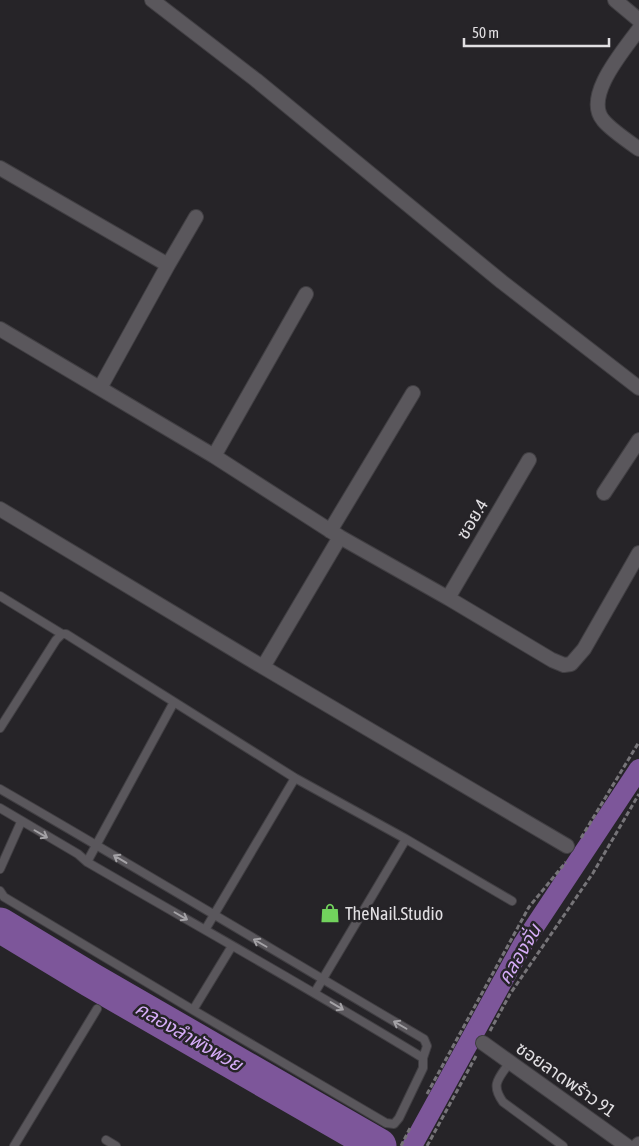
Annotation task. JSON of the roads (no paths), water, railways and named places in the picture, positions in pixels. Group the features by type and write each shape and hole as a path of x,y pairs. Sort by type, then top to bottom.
{"street":[{"path":"152,0 264,86 502,282 639,388"},
{"path":"615,0 639,20"},
{"path":"639,29 604,80 596,105 602,120 639,149"},
{"path":"0,168 168,265"},
{"path":"100,388 196,217"},
{"path":"214,456 306,294"},
{"path":"0,329 214,456 335,534 552,660 564,665 571,664 584,649 639,554"},
{"path":"263,667 413,393"},
{"path":"604,493 639,440"},
{"name":"ซอย.4","path":"448,598 529,460"},
{"path":"0,509 263,667 572,848"},
{"name":"ซอยลาดพร้าว 91","path":"483,1044 627,1146"}],"lane":[{"path":"0,596 62,634 66,634 295,778 406,839 512,901"},
{"path":"0,728 56,640 62,634"},
{"path":"87,862 174,702"},
{"path":"205,930 295,778"},
{"path":"0,789 97,844 213,915 424,1039 428,1046 423,1058 423,1068 397,1122 390,1124 193,1010 4,897 0,891"},
{"path":"0,808 78,854 87,862 315,992 423,1058"},
{"path":"0,869 21,822"},
{"path":"315,992 406,839"},
{"path":"193,1010 232,946"},
{"path":"14,1146 97,1009"},
{"path":"510,1062 498,1080 495,1090 497,1094 503,1102 563,1146"},
{"path":"106,1140 116,1146"}],"waterway":[{"name":"คลองจั่น","path":"412,1146 523,944 639,769"},
{"name":"คลองลำพังพวย","path":"0,925 91,980 379,1146"}],"place":[{"name":"TheNail.Studio","path":"330,913"}]}
